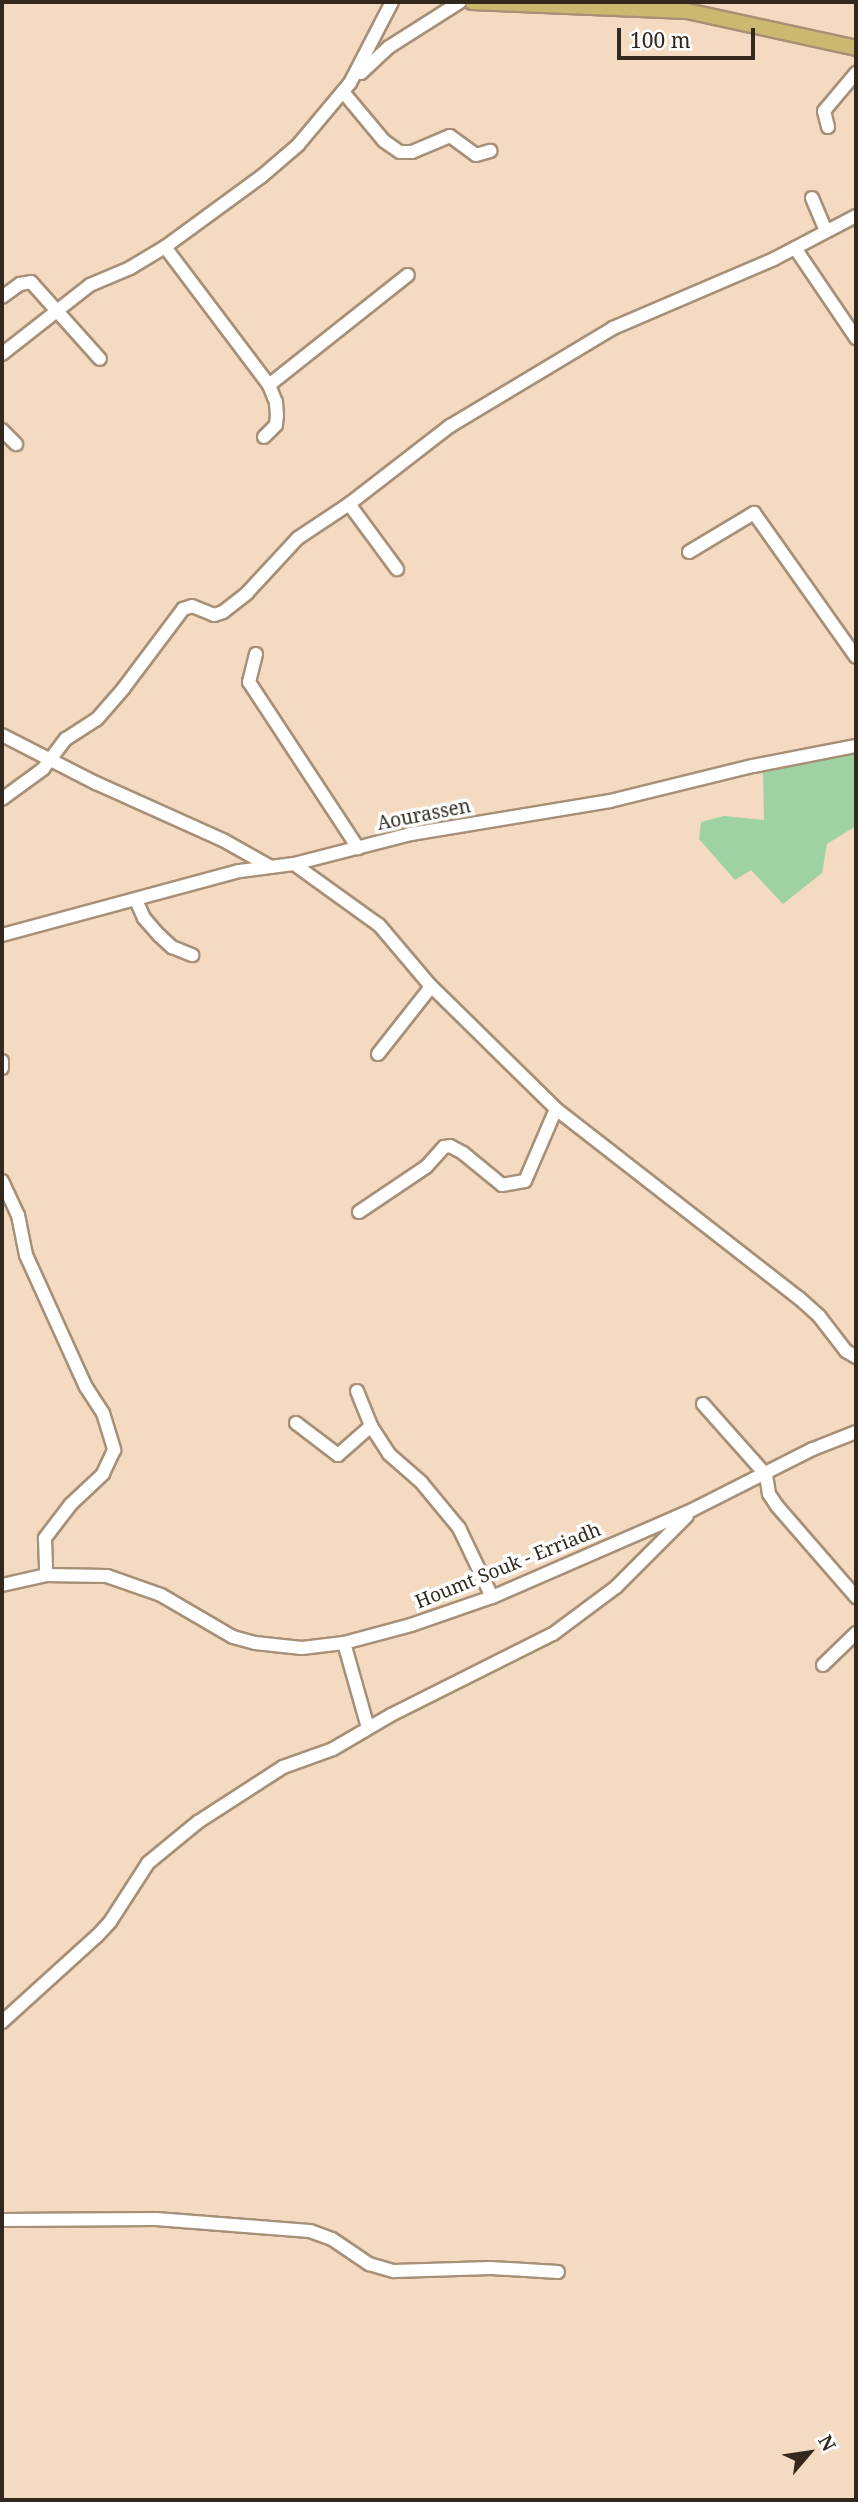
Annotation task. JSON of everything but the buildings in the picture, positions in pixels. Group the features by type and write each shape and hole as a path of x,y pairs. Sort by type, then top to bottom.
{"main road":[{"path":"472,2 671,10 707,8 856,48"}],"street":[{"path":"347,88 392,2"},
{"path":"2,354 90,285 130,268 165,247 289,153 347,88 389,47 460,2"},
{"path":"656,2 671,10"},
{"path":"828,127 823,117 824,111 854,84"},
{"path":"347,88 384,141 400,152 412,152 450,136 474,154 489,151"},
{"path":"812,198 826,231"},
{"path":"2,799 43,769 66,739 105,710 183,609 192,606 214,615 223,612 247,593 283,551 450,426 592,340 643,313 795,247 856,216"},
{"path":"165,247 269,385 276,402 277,415 276,425 264,437"},
{"path":"795,247 856,338"},
{"path":"269,385 408,275"},
{"path":"2,297 20,284 31,282 45,294 56,312 100,359"},
{"path":"2,430 16,444"},
{"path":"349,504 397,569"},
{"path":"689,552 754,513 856,657"},
{"path":"256,654 249,682 358,848"},
{"path":"2,735 49,760 203,830 271,867"},
{"name":"Aourassen","path":"2,935 240,871 294,864 411,834 610,801 752,766 856,747"},
{"path":"294,864 379,925 431,986 556,1110 790,1290 819,1316 846,1351 856,1357"},
{"path":"136,900 144,918 159,935 172,947 192,955"},
{"path":"379,1054 431,986"},
{"path":"2,1061 2,1068"},
{"path":"359,1212 426,1167 444,1147 450,1146 463,1153 502,1185 525,1181 530,1177 536,1153 556,1110"},
{"path":"2,1181 18,1215 26,1255 86,1387 103,1413 114,1450 103,1474 71,1504 46,1538 46,1575"},
{"path":"357,1391 371,1426 389,1454 421,1482 459,1528 492,1597"},
{"path":"703,1404 766,1475 769,1494 777,1506 856,1597"},
{"path":"296,1423 338,1455 371,1426"},
{"name":"Houmt Souk - Erriadh","path":"2,1585 46,1575 107,1576 161,1595 218,1631 255,1643 302,1648 344,1643 423,1621 492,1597 692,1510 813,1449 856,1432"},
{"path":"2,2022 104,1929 143,1869 160,1852 283,1766 334,1749 368,1728 553,1634 616,1587 692,1510"},
{"path":"823,1665 856,1633"},
{"path":"344,1643 368,1728"},
{"path":"2,2220 143,2218 310,2231 332,2239 369,2264 394,2271 491,2268 558,2272"}],"green space":[{"path":"856,753 856,826 827,844 822,873 783,904 751,870 735,880 699,839 701,822 724,816 764,820 763,772"}]}
